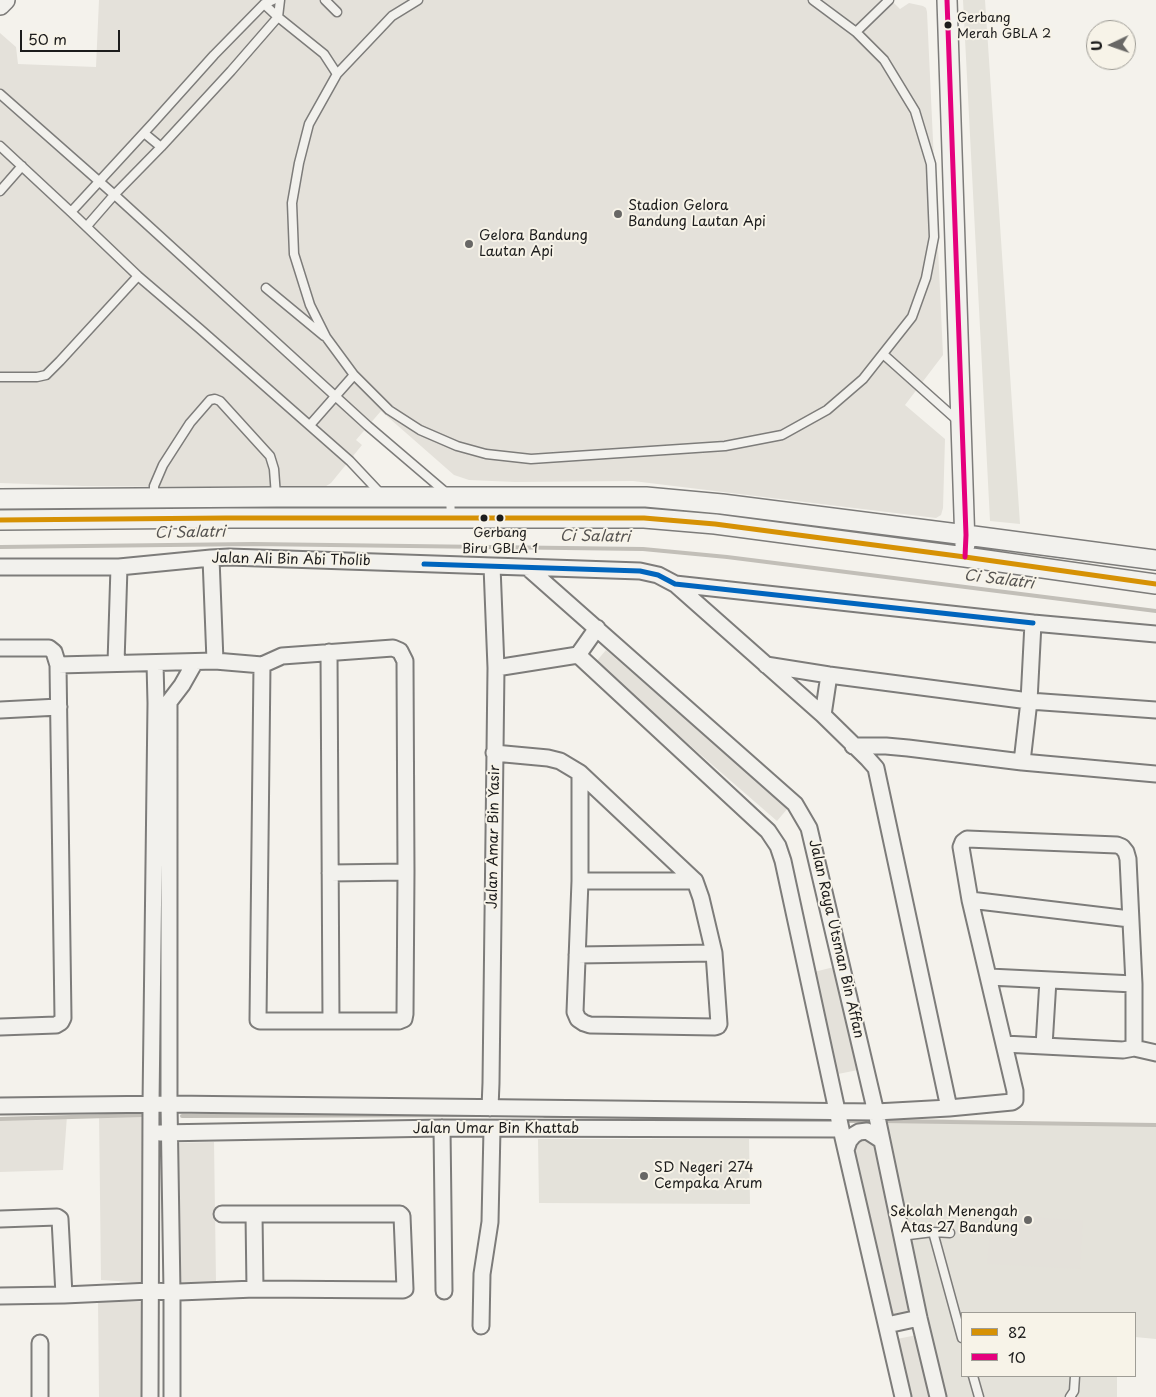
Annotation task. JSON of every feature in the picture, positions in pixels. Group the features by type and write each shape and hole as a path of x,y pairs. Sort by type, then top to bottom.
{"street":[{"path":"0,4 5,0"},
{"path":"946,0 966,535 965,557"},
{"path":"0,520 385,507 450,496 646,497 722,504 1156,560"},
{"path":"0,499 276,497 385,507 451,518 644,518 715,524 1156,584"},
{"path":"211,558 215,661"},
{"name":"Jalan Ali Bin Abi Tholib","path":"0,567 119,567 211,558 257,558 640,571 658,575 675,584"},
{"name":"Jalan Amar Bin Yasir","path":"481,1326 482,1274 490,1222 496,1129 492,1063 496,668 492,566"},
{"path":"116,663 119,567"},
{"name":"Jalan Raya Utsman Bin Affan","path":"528,568 795,804 810,828 938,1397"},
{"path":"675,584 1034,623 1156,634"},
{"path":"675,584 823,715 874,764 879,777 949,1108"},
{"path":"1022,762 1030,700 1034,623"},
{"path":"496,668 578,655 597,628"},
{"path":"0,648 49,648 54,652 58,665 63,1018 56,1025 0,1027"},
{"path":"58,665 215,661 262,665 282,656 392,648 400,651 405,662 406,872 405,1016 404,1019 399,1021 258,1020 262,665"},
{"path":"329,652 331,1020"},
{"path":"578,655 768,831 774,839 783,861 846,1150 903,1397"},
{"path":"150,1397 151,1105 163,702 182,685 195,662"},
{"path":"155,663 163,702 172,1397"},
{"path":"766,665 829,675 1030,700 1156,710"},
{"path":"823,715 829,675"},
{"path":"0,710 59,707"},
{"path":"854,746 886,746 1022,762 1156,774"},
{"path":"879,777 886,746"},
{"path":"494,754 548,758 560,761 580,772 695,881 714,953 718,1024 715,1027 590,1025 578,1019 575,1012 580,881 580,772"},
{"path":"846,1150 849,1141 854,1135 878,1125 949,1108 1012,1102 1015,1100 1015,1091 970,900 961,847 967,839 1117,845 1126,852 1128,859 1134,984 1134,1048"},
{"path":"330,873 406,872"},
{"path":"580,881 695,881"},
{"path":"970,900 1130,919"},
{"path":"577,955 714,953"},
{"path":"989,977 1134,984"},
{"path":"1044,1046 1048,980"},
{"path":"1004,1044 1123,1050 1134,1048 1156,1053"},
{"name":"Jalan Umar Bin Khattab","path":"0,1106 169,1104 495,1108 840,1121"},
{"path":"840,1121 878,1125"},
{"name":"Jalan Umar Bin Khattab","path":"151,1134 442,1128 496,1129 840,1121"},
{"path":"442,1128 444,1291"},
{"path":"0,1296 256,1289 403,1290 405,1287 402,1216 400,1214 222,1214"},
{"path":"254,1214 256,1289"},
{"path":"0,1218 57,1217 60,1219 64,1295"},
{"path":"887,1325 919,1318"},
{"path":"40,1343 40,1397"}],"lane":[{"path":"71,212 214,55 264,4 273,0"},
{"path":"87,226 114,195 161,148 278,17 280,0"},
{"path":"325,0 337,12"},
{"path":"418,0 392,16 337,74 309,124 299,163 292,203 294,254 310,305 326,337 354,375 389,410 420,430 457,446 486,454 531,459 725,446 782,435 827,410 863,379 912,317 926,278 934,237 931,164 915,111 884,60 856,32 813,0"},
{"path":"856,32 889,0"},
{"path":"264,4 324,54 337,74"},
{"path":"0,94 99,181 335,397 450,496 451,518"},
{"path":"144,133 161,148"},
{"path":"0,146 138,276 200,328 350,461 385,507"},
{"path":"0,192 22,166"},
{"path":"0,377 37,377 46,375 138,276"},
{"path":"266,288 326,337"},
{"path":"883,354 962,424"},
{"path":"310,426 354,375"},
{"path":"154,498 154,486 163,464 190,423 210,400 215,399 220,401 270,456 274,469 276,497"},
{"path":"901,1236 933,1232 950,1233"},
{"path":"933,1232 961,1334"},
{"path":"973,1377 979,1397"},
{"path":"1070,1397 1074,1391 1075,1377"}],"shaded area":[{"name":"Gelora Bandung Lautan Api","path":"99,0 891,0 900,9 909,3 923,6 927,12 943,355 905,405 945,439 943,508 941,515 936,518 633,481 515,482 469,480 454,475 381,411 356,440 362,445 331,483 323,488 83,486 0,483 0,33 16,47 18,64 96,67"},
{"path":"963,0 985,0 1020,524 990,521"},
{"path":"606,650 788,808 777,821 595,663"},
{"path":"834,967 858,1070 838,1074 814,972"},
{"path":"146,1111 146,1283 101,1280 99,1113"},
{"path":"67,1116 63,1170 0,1172 0,1117"},
{"name":"Sekolah Menengah Atas 27 Bandung","path":"877,1117 1156,1126 1156,1339 1136,1337 1136,1312 961,1312 961,1377 1117,1377 1117,1397 939,1397"},
{"path":"863,1136 875,1142 912,1313 891,1316 853,1146"},
{"name":"SD Negeri 274 Cempaka Arum","path":"538,1139 749,1139 750,1204 539,1203"},
{"path":"214,1142 216,1282 176,1283 175,1143"},
{"path":"992,1214 1083,1221 1080,1269 987,1264"},
{"path":"98,1300 145,1302 145,1397 99,1397"},
{"path":"917,1335 931,1397 909,1397 897,1339"}],"waterway":[{"name":"Ci Salatri","path":"0,547 253,544 643,549 727,557 1156,611"},
{"path":"0,1119 143,1115"},
{"path":"182,1116 495,1115"},
{"path":"545,1116 835,1121"},
{"path":"842,1121 875,1121"},
{"path":"882,1121 1156,1125"}],"transit line":[{"name":"10","path":"947,0 966,535 965,557"},
{"name":"82","path":"0,520 644,518 715,524 1156,584"},
{"path":"424,564 640,571 658,575 675,584 1033,623"}],"place":[{"name":"Gerbang Merah GBLA 2","path":"948,25"},
{"name":"Stadion Gelora Bandung Lautan Api","path":"618,214"},
{"name":"Gelora Bandung Lautan Api","path":"469,244"},
{"name":"Gerbang Biru GBLA 1","path":"500,518"},
{"name":"SD Negeri 274 Cempaka Arum","path":"644,1176"},
{"name":"Sekolah Menengah Atas 27 Bandung","path":"1028,1220"}]}
